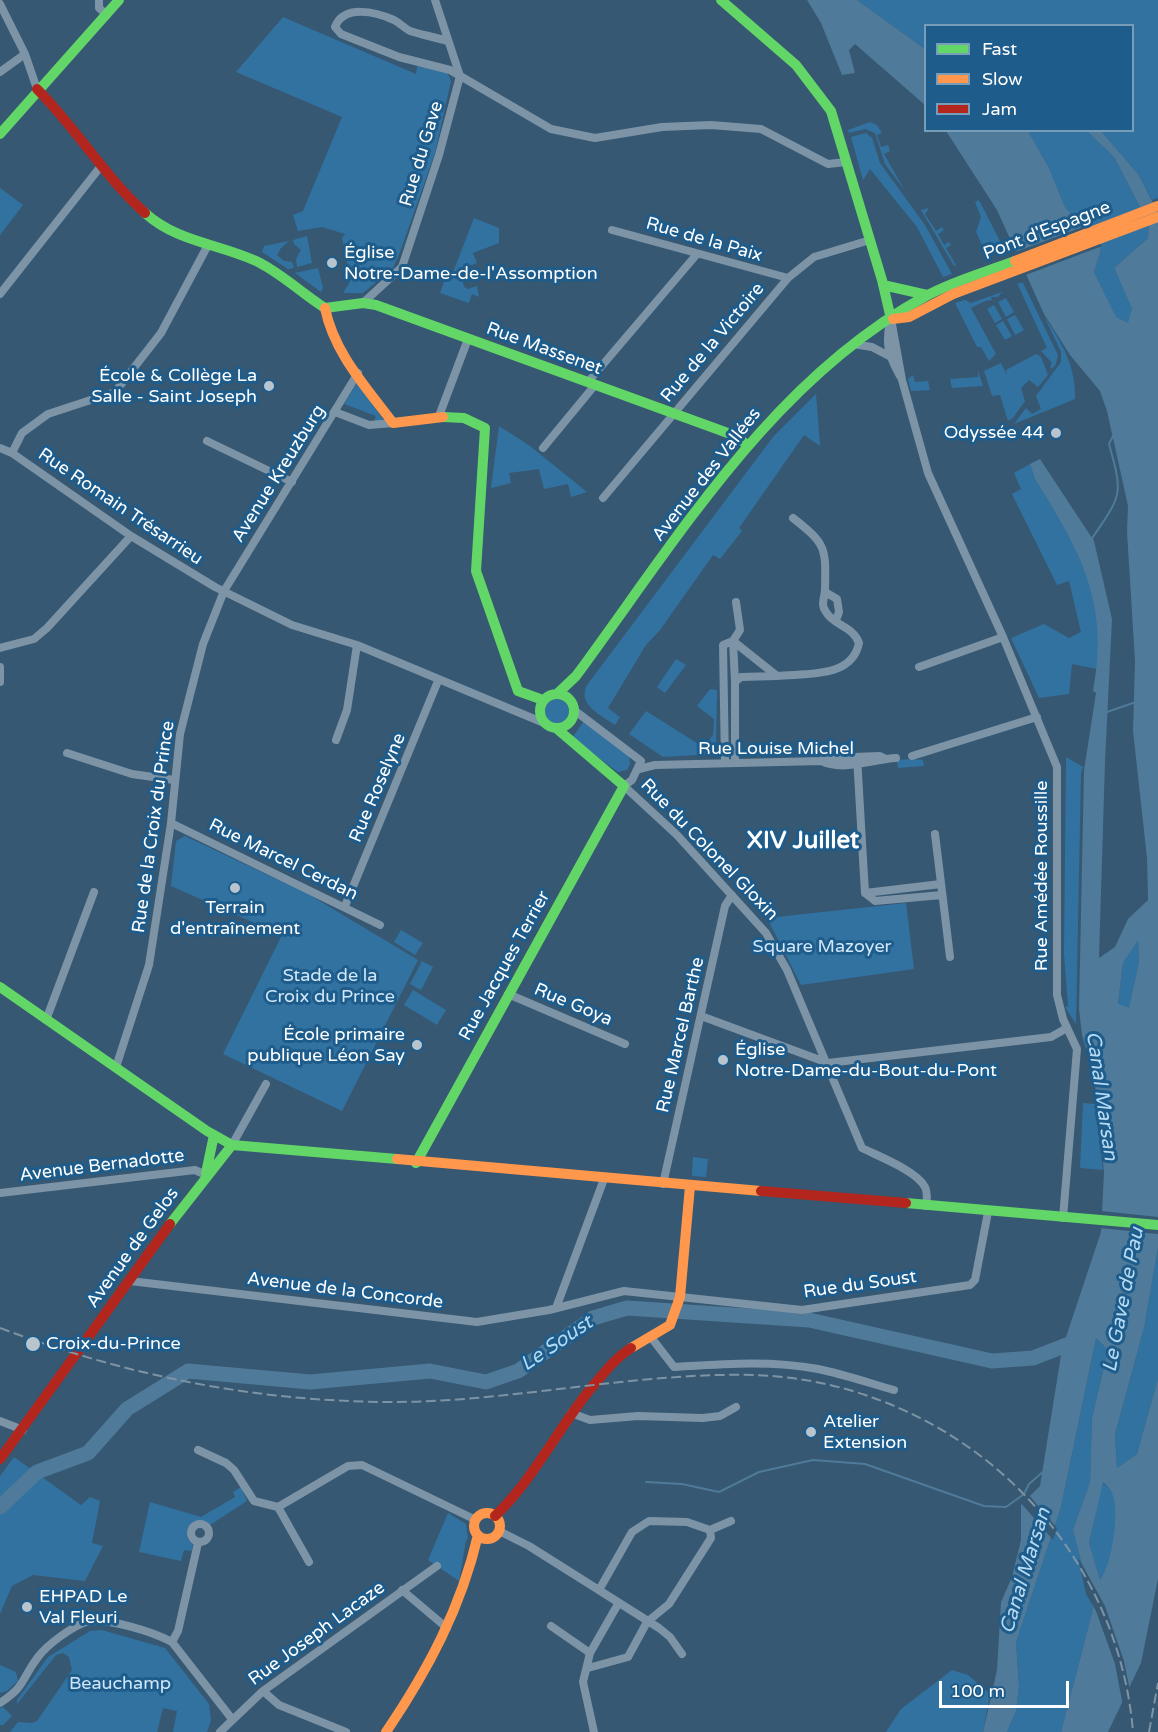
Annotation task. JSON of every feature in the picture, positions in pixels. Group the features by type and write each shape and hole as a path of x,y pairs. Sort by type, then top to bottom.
{"street":[{"path":"99,0 99,8 107,15"},
{"path":"0,134 37,89 119,0"},
{"path":"435,0 460,76"},
{"path":"721,0 816,86 825,98 870,240 891,320"},
{"path":"728,0 736,12"},
{"path":"0,4 26,54 37,89 127,195 153,220 180,235 258,263 325,308 326,324 335,344 393,423"},
{"path":"447,41 408,30 394,20 358,11 345,14 338,20 335,27 341,34 399,57 450,70 551,129 595,138 662,128 711,125 761,129 828,164 846,162"},
{"path":"0,72 26,54"},
{"name":"Rue du Gave","path":"363,303 402,267 439,155 460,76"},
{"path":"0,294 101,166"},
{"name":"Pont d'Espagne","path":"951,290 1158,206"},
{"name":"Pont d'Espagne","path":"951,290 1158,218"},
{"name":"Rue de la Paix","path":"612,230 788,278"},
{"name":"Rue de la Victoire","path":"603,498 788,278 814,257 870,240"},
{"path":"12,453 22,433 48,414 115,392 162,333 208,245"},
{"path":"543,448 592,383 697,254"},
{"path":"883,285 927,295"},
{"name":"Avenue des Vallées","path":"557,694 576,676 747,445 782,406 853,345 927,295 951,290"},
{"name":"Avenue des Vallées","path":"891,320 909,317 951,290"},
{"name":"Rue Massenet","path":"325,308 363,303 375,305 736,436 747,445"},
{"name":"Rue Amédée Roussille","path":"891,320 886,341 889,356 902,380"},
{"name":"Rue Amédée Roussille","path":"891,320 902,380 928,473 1003,637 1057,767 1057,995 1067,1028 1077,1048 1063,1218"},
{"path":"439,416 468,339"},
{"path":"853,345 872,347 889,356"},
{"name":"Avenue Kreuzburg","path":"224,591 358,373"},
{"path":"224,591 292,624 357,645 438,681 556,728 571,721 574,710 568,698 557,694 543,700 518,691 476,571 486,442 485,428 471,418 439,416 369,425 335,412"},
{"path":"207,441 292,482"},
{"name":"Rue Romain Trésarrieu","path":"0,448 12,453 130,536 224,591"},
{"path":"735,682 741,677 836,670 849,663 857,652 859,644 851,630 826,614 823,608 825,592 823,547 819,538 793,518"},
{"path":"0,648 34,639 47,628 130,536"},
{"name":"Rue de la Croix du Prince","path":"116,1067 149,966 171,823 180,734 203,644 224,591"},
{"path":"825,592 837,599 839,612 836,620"},
{"path":"735,763 734,641 740,630 736,602"},
{"path":"919,667 1003,637"},
{"path":"734,641 777,676"},
{"path":"725,763 723,645 734,641"},
{"path":"336,740 347,710 357,645"},
{"path":"0,668 0,682"},
{"name":"Avenue des Vallées","path":"568,698 576,676"},
{"name":"Rue Roselyne","path":"345,906 438,681"},
{"path":"543,700 539,711 544,723"},
{"name":"Rue du Colonel Gloxin","path":"574,710 640,765 632,780 624,786"},
{"path":"912,756 1037,717"},
{"name":"Rue du Colonel Gloxin","path":"556,728 560,734 624,786 677,836 766,933 787,970 862,1148 896,1164 919,1180 927,1190 926,1206"},
{"path":"67,753 132,774 174,780"},
{"name":"Rue Louise Michel","path":"640,765 821,761 826,758 857,760 880,756 885,759 896,758"},
{"path":"857,760 865,893"},
{"name":"Rue Jacques Terrier","path":"416,1163 624,786"},
{"name":"Rue Marcel Cerdan","path":"171,823 380,925"},
{"path":"935,834 950,957"},
{"path":"865,893 941,884"},
{"path":"46,1020 94,892"},
{"path":"865,893 876,901 942,895"},
{"name":"Rue Marcel Barthe","path":"663,1184 725,906 732,895"},
{"path":"0,987 214,1135 232,1145 416,1163 1158,1225"},
{"name":"Rue Goya","path":"508,994 626,1044"},
{"path":"701,1016 828,1063 1051,1037 1067,1028"},
{"path":"232,1145 266,1084"},
{"path":"206,1175 214,1135"},
{"name":"Avenue de Gelos","path":"0,1458 206,1175 232,1145"},
{"name":"Avenue Bernadotte","path":"0,1193 195,1170 206,1175"},
{"path":"556,1308 604,1179"},
{"path":"495,1516 512,1500 571,1413 618,1356 670,1325 679,1300 690,1186"},
{"name":"Rue du Soust","path":"679,1300 811,1310 889,1295 970,1285 975,1280 988,1212"},
{"name":"Avenue de la Concorde","path":"130,1281 477,1322 556,1308 624,1291 679,1300"},
{"path":"650,1336 674,1367 737,1363 778,1364 817,1369 894,1390"},
{"path":"571,1413 590,1420 638,1416 703,1418 720,1416 736,1407"},
{"path":"0,1421 22,1430"},
{"path":"198,1450 234,1470 254,1501 278,1507 348,1466 362,1465 476,1520"},
{"path":"278,1507 309,1562"},
{"path":"386,1732 418,1686 466,1586 478,1535 475,1528 476,1520 485,1513 495,1516 500,1523 499,1530 490,1538 478,1535"},
{"path":"599,1590 632,1532 649,1521 687,1522 710,1530 731,1521"},
{"path":"499,1530 530,1546 670,1637 682,1654"},
{"path":"588,1668 628,1657 647,1622 669,1604 684,1583 711,1538 710,1530"},
{"path":"172,1642 178,1631 198,1543"},
{"name":"Rue Joseph Lacaze","path":"220,1732 263,1691 437,1566"},
{"path":"402,1590 447,1628"},
{"path":"594,1732 583,1682 590,1653 618,1604"},
{"path":"0,1703 22,1686 43,1651 84,1623 105,1622 159,1635 172,1642 232,1719"},
{"path":"551,1626 590,1653"},
{"path":"263,1691 279,1705 346,1732"},
{"path":"0,1696 9,1697"}],"green space":[{"path":"857,0 1158,0 1158,198 1152,200 1138,174 1102,132 1134,132 1134,24 924,24 924,48"},
{"path":"283,17 416,74 417,66 447,72 451,81 435,153 400,252 393,268 363,293 343,293 351,280 342,238 345,234 322,227 298,231 293,215 303,211 342,117 236,72"},
{"path":"870,122 877,125 882,133 877,135 881,147 888,145 890,151 884,154 905,191 885,164 875,133 865,129 849,133 848,130"},
{"path":"1029,132 1088,132 1114,157 1149,224 1148,238 1114,268 1132,309 1129,324 1116,318 1094,272 1101,249 1065,207 1049,168"},
{"path":"866,133 872,138 880,163 925,225 952,274 943,277 917,227 870,169 863,180 851,137"},
{"path":"0,188 23,205 0,235"},
{"path":"979,200 1004,249 983,247 976,232 981,217 975,202"},
{"path":"929,208 925,214 936,231 942,227 944,230 938,234 944,245 949,242 951,245 946,248 956,265 954,266 921,210"},
{"path":"474,218 499,228 499,243 473,253 477,263 460,269 464,287 468,289 477,286 479,297 472,294 469,303 440,293 445,279 450,280"},
{"path":"307,236 312,263 297,267 296,259 301,250 293,240"},
{"path":"289,241 277,255 284,261 292,262 294,268 288,269 262,252 264,246"},
{"path":"318,268 323,288 321,292 295,273"},
{"path":"1017,283 1023,283 1058,355 1052,369 1050,367 1052,363 1041,351 1047,348"},
{"path":"1002,292 998,297 991,297 992,300 971,308 996,354 989,361 981,347 977,347 955,303 965,300 971,303"},
{"path":"1006,298 1014,312 1006,317 998,302"},
{"path":"994,305 1002,319 995,323 987,309"},
{"path":"1015,315 1024,330 1015,335 1007,319"},
{"path":"1044,316 1067,355 1075,387 1075,399 1014,424 1026,408 1032,414 1041,409 1036,396 1061,362 1061,352"},
{"path":"1003,321 1012,336 1005,340 996,325"},
{"path":"1036,354 1041,357 1048,375 1038,387 1029,380 1021,388 1025,401 1013,418 1008,421 1000,395 992,396 984,371 1001,363 1007,375 1006,370"},
{"path":"978,371 983,386 952,388 950,379 978,377"},
{"path":"913,375 915,382 928,381 930,390 911,391 908,379"},
{"path":"357,383 383,421 374,421 376,416 344,404"},
{"path":"816,394 820,446 804,435 739,528 742,531 720,559 713,555 660,630 646,645 608,708 620,717 615,725 588,704 585,698 587,685 773,437"},
{"path":"499,426 530,446 587,492 571,497 568,484 544,489 539,469 509,473 511,483 491,488"},
{"path":"1030,464 1035,479 1074,546 1084,569 1097,616 1099,642 1097,669 1072,664 1069,694 1039,698 1011,638 1044,624 1069,638 1081,632 1069,581 1057,585 1012,494 1021,489 1014,473"},
{"path":"676,659 686,665 665,693 657,687"},
{"path":"710,689 717,690 716,750 712,754 663,757 629,734 646,711 703,747 713,735 714,719 697,706"},
{"path":"557,699 565,703 569,711 565,719 557,723 549,719 545,711 549,703"},
{"path":"584,721 629,754 630,764 627,770 618,772 572,738"},
{"path":"1066,757 1083,767 1081,773 1076,1024 1065,1007 1068,1006 1064,954"},
{"path":"897,760 923,760 924,766 898,768"},
{"name":"Stade de la Croix du Prince","path":"185,836 308,894 418,960 342,1111 223,1054 282,935 171,886 176,841"},
{"name":"Square Mazoyer","path":"906,903 914,969 801,985 767,918"},
{"path":"401,930 423,943 415,955 394,942"},
{"path":"1138,939 1139,961 1129,1009 1118,1005 1123,963"},
{"path":"422,961 433,967 421,990 410,984"},
{"path":"413,990 446,1010 437,1025 404,1005"},
{"path":"1083,1103 1095,1104 1103,1170 1080,1168"},
{"path":"693,1157 708,1159 706,1177 692,1176"},
{"path":"1158,1248 1158,1378 1137,1454 1117,1468 1115,1434 1144,1328"},
{"path":"1096,1338 1108,1350 1092,1418 1090,1482 1073,1530 1093,1609 1061,1732 1007,1732 1016,1711 1019,1687 1016,1642 1061,1507"},
{"path":"14,1457 81,1505 90,1497 100,1501 92,1543 103,1546 85,1581 33,1575 12,1586 0,1614 0,1476"},
{"path":"1102,1482 1112,1492 1116,1512 1111,1551 1100,1581 1089,1543"},
{"path":"241,1487 247,1501 210,1525 198,1521 187,1529 187,1538 193,1545 192,1551 184,1550 181,1561 139,1552 150,1502 201,1517 235,1497 233,1492"},
{"path":"448,1513 466,1524 468,1538 459,1581 428,1560"},
{"name":"Beauchamp","path":"102,1630 165,1648 209,1704 211,1720 207,1732 173,1732 177,1711 163,1708 157,1732 10,1732 18,1722 37,1721 72,1670 69,1657 63,1653 56,1655 17,1704 17,1700 48,1657 90,1631"},
{"path":"0,1665 16,1672 18,1681 7,1691 0,1693"},
{"path":"952,1670 968,1675 990,1694 983,1732 886,1732 901,1709"},
{"path":"3,1707 12,1716 0,1725 0,1708"}],"water":[{"path":"807,0 857,0 924,48 924,104 855,44 849,50 855,73 842,75 821,23"},
{"path":"947,132 1029,132 1049,168 1065,207 1101,249 1094,272 1116,317 1128,323 1132,309 1114,268 1148,238 1149,224 1114,157 1088,132 1102,132 1138,174 1158,212 1158,1248 1144,1328 1115,1434 1117,1468 1137,1454 1158,1378 1158,1579 1141,1663 1108,1732 1061,1732 1093,1609 1073,1530 1090,1482 1092,1418 1108,1350 1096,1338 1061,1507 1016,1642 1019,1687 1016,1711 1007,1732 983,1732 997,1670 1001,1602 1012,1577 1021,1540 1021,1505 1040,1486 1062,1349 1101,1232 1104,1172 1094,1074 1082,1035 1079,1009 1084,770 1096,693 1093,691 1097,660 1097,631 1094,604 1078,555 1035,479 1030,464 1040,459 1094,541 1112,619 1099,958 1115,947 1128,919 1148,900 1147,858 1133,731 1135,661 1127,532 1128,506 1107,411 1100,391 1070,355 1044,314 997,210","holes":["1138,940 1139,961 1129,1008 1118,1004 1123,963","1103,1482 1110,1489 1115,1512 1114,1538 1108,1562 1100,1580 1089,1543"]}],"pier":[{"path":"1085,226 1102,246 1023,276 1013,253"},
{"path":"1101,1211 1158,1217 1158,1234 1100,1228"},
{"path":"1028,1494 1057,1528 1053,1540 1020,1502"},
{"path":"1078,1557 1105,1606 1124,1661 1130,1691 1123,1706 1115,1664 1096,1611 1086,1594"}],"waterway":[{"path":"1091,540 1109,513 1117,495 1117,475 1109,444 1113,436"},
{"path":"1104,713 1136,702"},
{"name":"Le Soust","path":"0,1507 37,1472 88,1453 127,1409 188,1371 310,1382 430,1371 486,1382 518,1371 593,1318 627,1308 809,1320 992,1361 1033,1358 1082,1339"},
{"path":"646,1482 682,1484 719,1492 759,1472 813,1460 865,1464 984,1506 1006,1507 1024,1494 1029,1484 1045,1470"}],"railway":[{"path":"0,1328 47,1345 142,1372 238,1391 287,1397 386,1402 432,1401 708,1375 793,1378 832,1385 870,1397 906,1411 941,1429 974,1451 1004,1476 1053,1527 1088,1581 1102,1609 1122,1669 1133,1732"},
{"path":"1149,1732 1158,1683"}],"traffic: fast":[{"path":"0,134 119,0"},
{"path":"721,0 796,65 831,111 882,280 891,319"},
{"path":"145,213 172,231 260,263 325,308"},
{"path":"557,694 576,676 691,517 732,466 774,417 821,371 871,331 926,296 958,281 1015,261"},
{"path":"883,285 927,295"},
{"path":"325,308 363,303 376,305 736,436 747,445"},
{"path":"443,417 464,418 485,428 476,571 518,691 543,700"},
{"path":"557,694 569,699 574,711 569,723 557,728 545,723 540,711 545,699 557,694"},
{"path":"416,1163 624,786 556,728"},
{"path":"0,987 207,1131 232,1145 397,1159"},
{"path":"206,1173 214,1135"},
{"path":"170,1224 232,1145"},
{"path":"906,1203 1158,1225"}],"traffic: slow":[{"path":"1015,261 1158,206"},
{"path":"893,319 909,317 953,294 1158,217"},
{"path":"325,308 329,324 343,355 393,423 443,417"},
{"path":"397,1159 761,1191"},
{"path":"631,1348 670,1325 680,1297 690,1186"},
{"path":"487,1513 496,1517 500,1526 496,1535 487,1539 478,1535 474,1526 478,1517 487,1513"},
{"path":"386,1732 416,1685 441,1638 462,1588 478,1535"}],"traffic: jam":[{"path":"37,89 116,184 145,213"},
{"path":"761,1191 906,1203"},
{"path":"0,1459 170,1224"},
{"path":"495,1516 522,1486 592,1387 615,1361 631,1348"}],"place":[{"name":"Église Notre-Dame-de-l'Assomption","path":"332,263"},
{"name":"École & Collège La Salle - Saint Joseph","path":"269,386"},
{"name":"Odyssée 44","path":"1056,433"},
{"name":"Terrain d'entraînement","path":"235,888"},
{"name":"École primaire publique Léon Say","path":"417,1045"},
{"name":"Église Notre-Dame-du-Bout-du-Pont","path":"723,1060"},
{"name":"Croix-du-Prince","path":"33,1344"},
{"name":"Atelier Extension","path":"811,1432"},
{"name":"EHPAD Le Val Fleuri","path":"27,1607"}],"district":[{"name":"XIV Juillet","path":"803,842"}],"water label":[{"name":"Canal Marsan","path":"1101,1096"},
{"name":"Le Gave de Pau","path":"1124,1300"},
{"name":"Canal Marsan","path":"1026,1571"}]}
